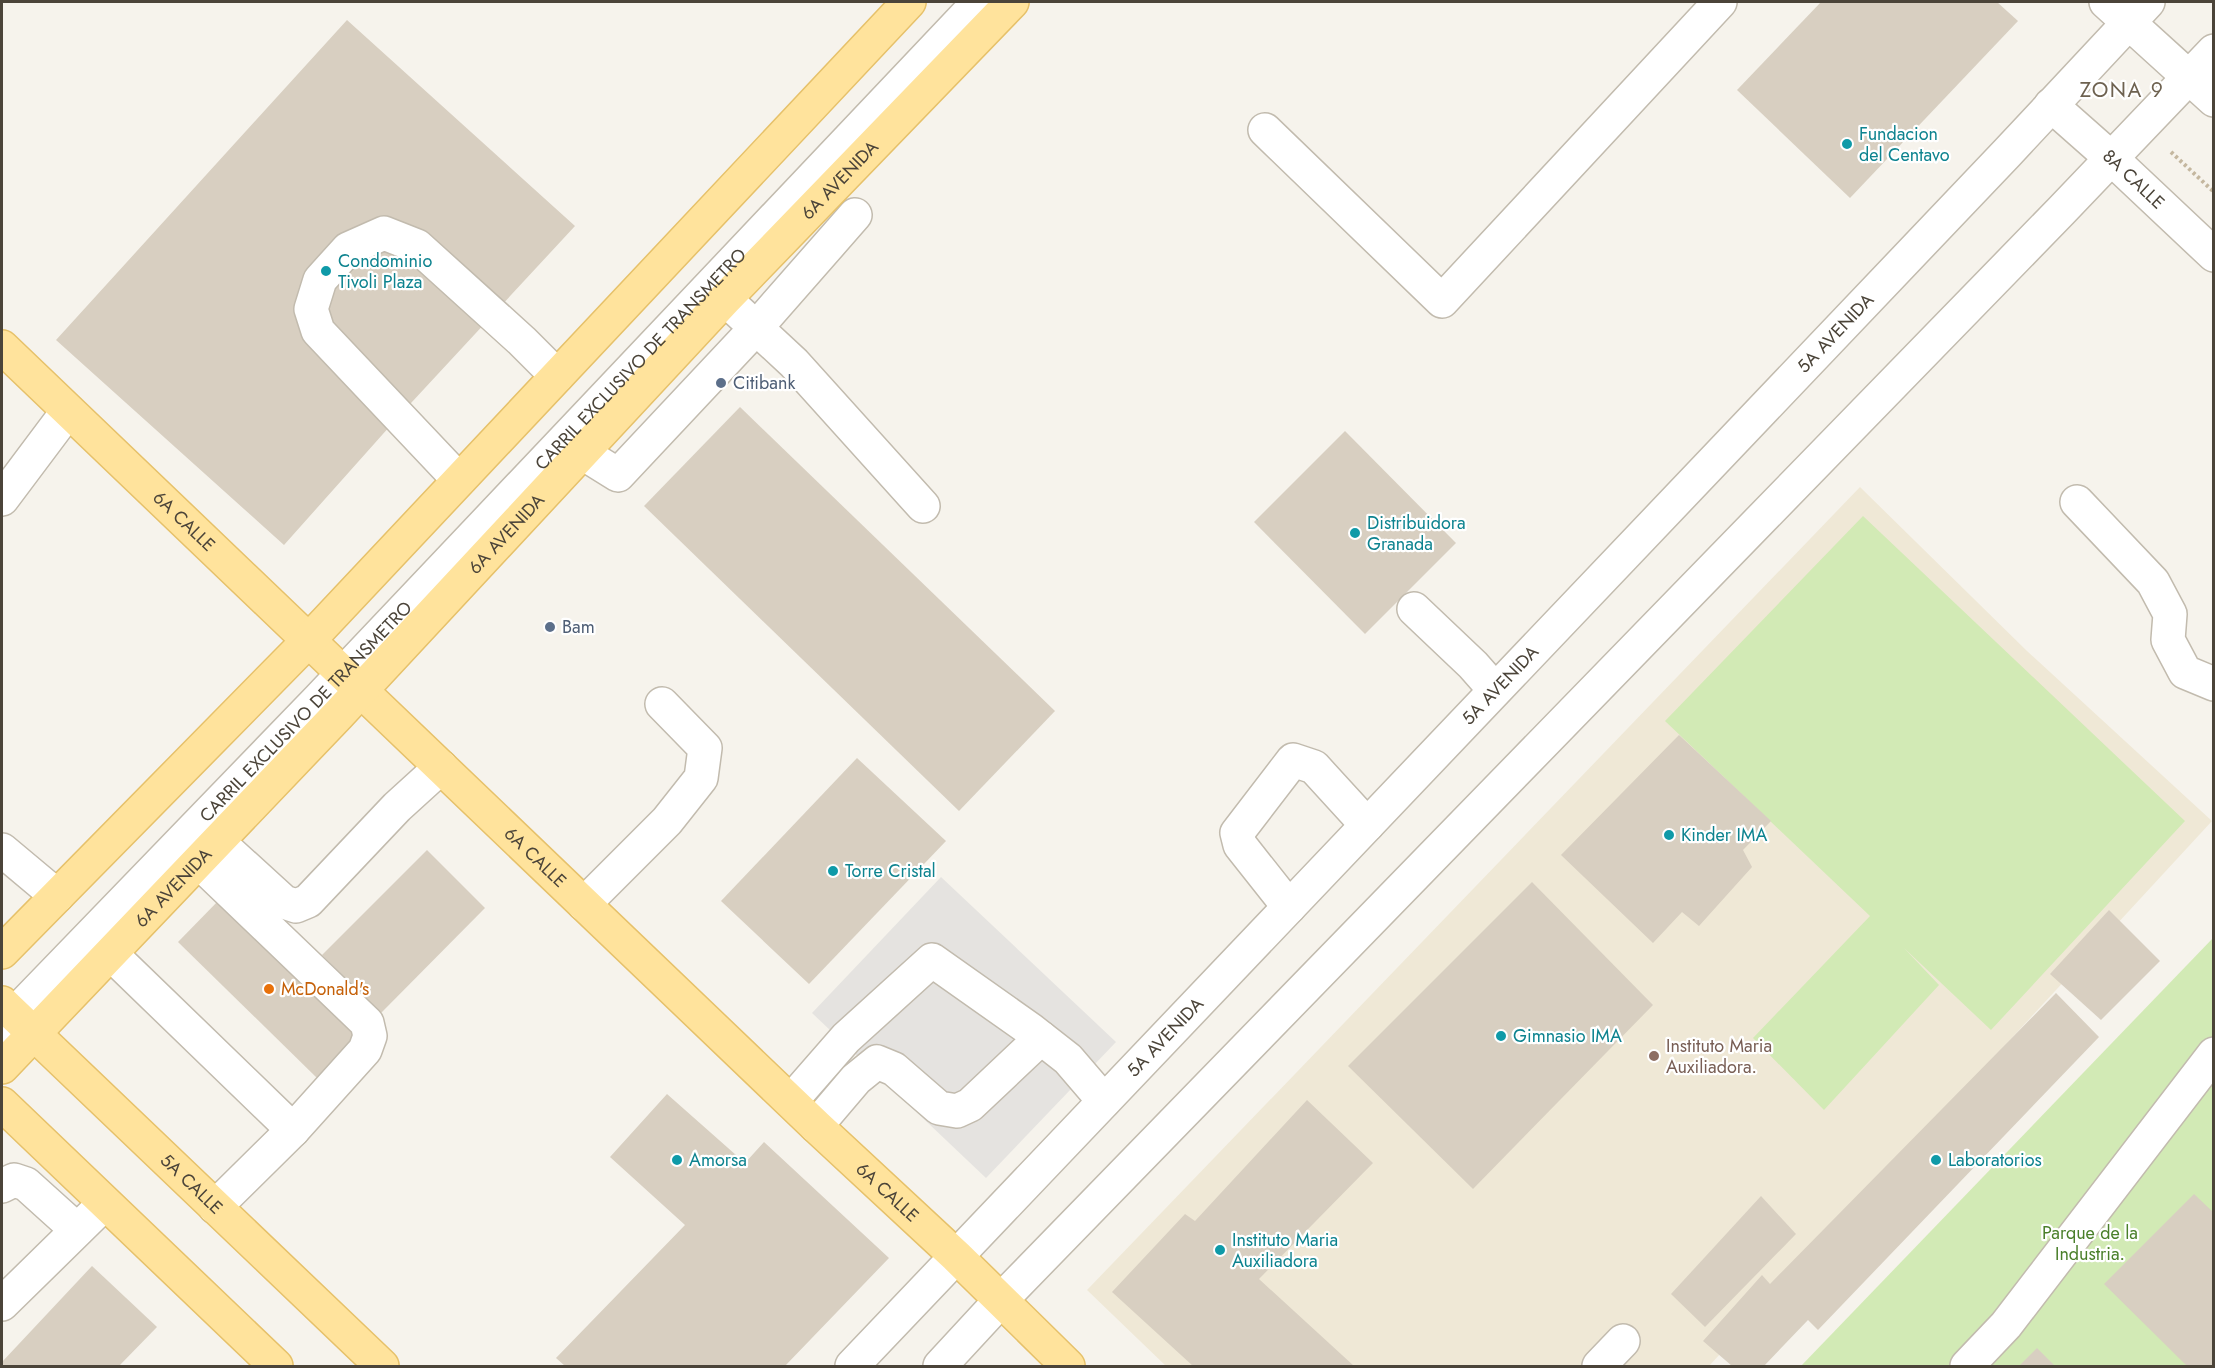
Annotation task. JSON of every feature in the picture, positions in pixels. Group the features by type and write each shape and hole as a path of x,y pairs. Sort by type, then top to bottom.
{"main road":[{"path":"2,952 309,640 909,2"},
{"name":"6A AVENIDA","path":"2,1067 13,1020 110,953 208,851 352,682 581,452 725,299 1012,2"},
{"name":"6A CALLE","path":"2,347 816,1126 956,1256 1068,1366"},
{"name":"5A CALLE","path":"13,1020 382,1366"},
{"path":"2,1104 276,1366"}],"street":[{"name":"CARRIL EXCLUSIVO DE TRANSMETRO","path":"13,1020 352,682 979,2"},
{"path":"1265,130 1442,301 1720,2"},
{"path":"2128,8 2189,77 2214,100"},
{"name":"5A AVENIDA","path":"852,1366 2051,105 2128,8"},
{"path":"953,1360 1001,1300 2214,51"},
{"name":"8A CALLE","path":"2051,105 2214,255"},
{"path":"581,452 618,475 756,328 855,215"},
{"path":"459,480 390,410 318,330 311,309 320,280 348,249 384,233 417,246 557,375"},
{"path":"725,299 794,363 923,506"},
{"path":"2,499 68,411"},
{"path":"2077,502 2153,582 2169,614 2168,640 2185,672 2214,684"},
{"path":"1414,609 1496,690"},
{"path":"584,904 667,821 701,778 705,748 662,704"},
{"path":"1289,907 1240,845 1237,833 1293,760 1314,767 1367,825"},
{"path":"208,851 284,902 296,906 308,901 397,807 441,767"},
{"path":"2,850 57,896"},
{"path":"208,851 367,1023 370,1036 365,1050 293,1130 215,1207"},
{"path":"110,953 293,1130"},
{"path":"791,1101 846,1038 932,960 1068,1059 1104,1101"},
{"path":"816,1126 856,1078 877,1062 894,1068 939,1108 957,1111 970,1105 1041,1038"},
{"path":"1967,1366 2006,1325 2209,1068"},
{"path":"2,1186 14,1180 26,1184 77,1230"},
{"path":"2,1304 105,1203"},
{"path":"1599,1366 1623,1341"}],"path":[{"path":"2169,150 2214,192"}],"shaded area":[{"name":"Instituto Maria Auxiliadora.","path":"1860,487 2027,651 2212,821 1709,1366 1166,1366 1087,1290"},
{"path":"941,877 1116,1042 986,1178 812,1013"}],"green space":[{"path":"1863,516 2185,821 1991,1030 1904,948 1939,985 1824,1110 1753,1038 1870,916 1665,721"},
{"name":"Parque de la Industria.","path":"2213,938 2213,1366 1801,1366"}],"building":[{"name":"Fundacion del Centavo","path":"1821,2 1997,2 2018,21 1850,198 1737,90"},
{"name":"Condominio Tivoli Plaza","path":"347,20 575,226 399,416 284,545 56,340"},
{"path":"740,407 1055,711 959,811 644,506"},
{"name":"Distribuidora Granada","path":"1345,431 1456,543 1365,634 1254,522"},
{"name":"Kinder IMA","path":"1679,735 1771,821 1743,850 1752,867 1699,926 1682,912 1653,943 1561,855"},
{"name":"Torre Cristal","path":"857,758 946,841 809,984 721,901"},
{"path":"427,850 485,908 381,1013 322,955"},
{"name":"Gimnasio IMA","path":"1532,882 1653,1005 1473,1189 1348,1066"},
{"name":"McDonald's","path":"220,899 359,1036 317,1078 178,942"},
{"path":"2109,910 2160,961 2101,1020 2050,974"},
{"name":"Laboratorios","path":"2056,993 2099,1037 1818,1330 1808,1320 1764,1366 1732,1366 1703,1341 1762,1275 1770,1284"},
{"path":"667,1094 745,1163 764,1142 889,1258 785,1366 565,1366 556,1358 685,1225 610,1157"},
{"name":"Instituto Maria Auxiliadora","path":"1307,1100 1373,1163 1259,1279 1354,1366 1193,1366 1112,1292 1185,1214 1195,1221"},
{"path":"2194,1194 2214,1213 2214,1366 2187,1366 2104,1284"},
{"path":"1761,1196 1796,1234 1705,1327 1671,1294"},
{"path":"92,1266 157,1327 119,1366 2,1366 2,1362"},
{"path":"2037,1348 2055,1366 2019,1366"}],"place":[{"name":"Fundacion del Centavo","path":"1847,144"},
{"name":"Condominio Tivoli Plaza","path":"326,271"},
{"name":"Citibank","path":"721,383"},
{"name":"Distribuidora Granada","path":"1355,533"},
{"name":"Bam","path":"550,627"},
{"name":"Kinder IMA","path":"1669,835"},
{"name":"Torre Cristal","path":"833,871"},
{"name":"McDonald's","path":"269,989"},
{"name":"Gimnasio IMA","path":"1501,1036"},
{"name":"Instituto Maria Auxiliadora.","path":"1654,1056"},
{"name":"Amorsa","path":"677,1160"},
{"name":"Laboratorios","path":"1936,1160"},
{"name":"Instituto Maria Auxiliadora","path":"1220,1250"}],"district":[{"name":"ZONA 9","path":"2122,90"}]}
